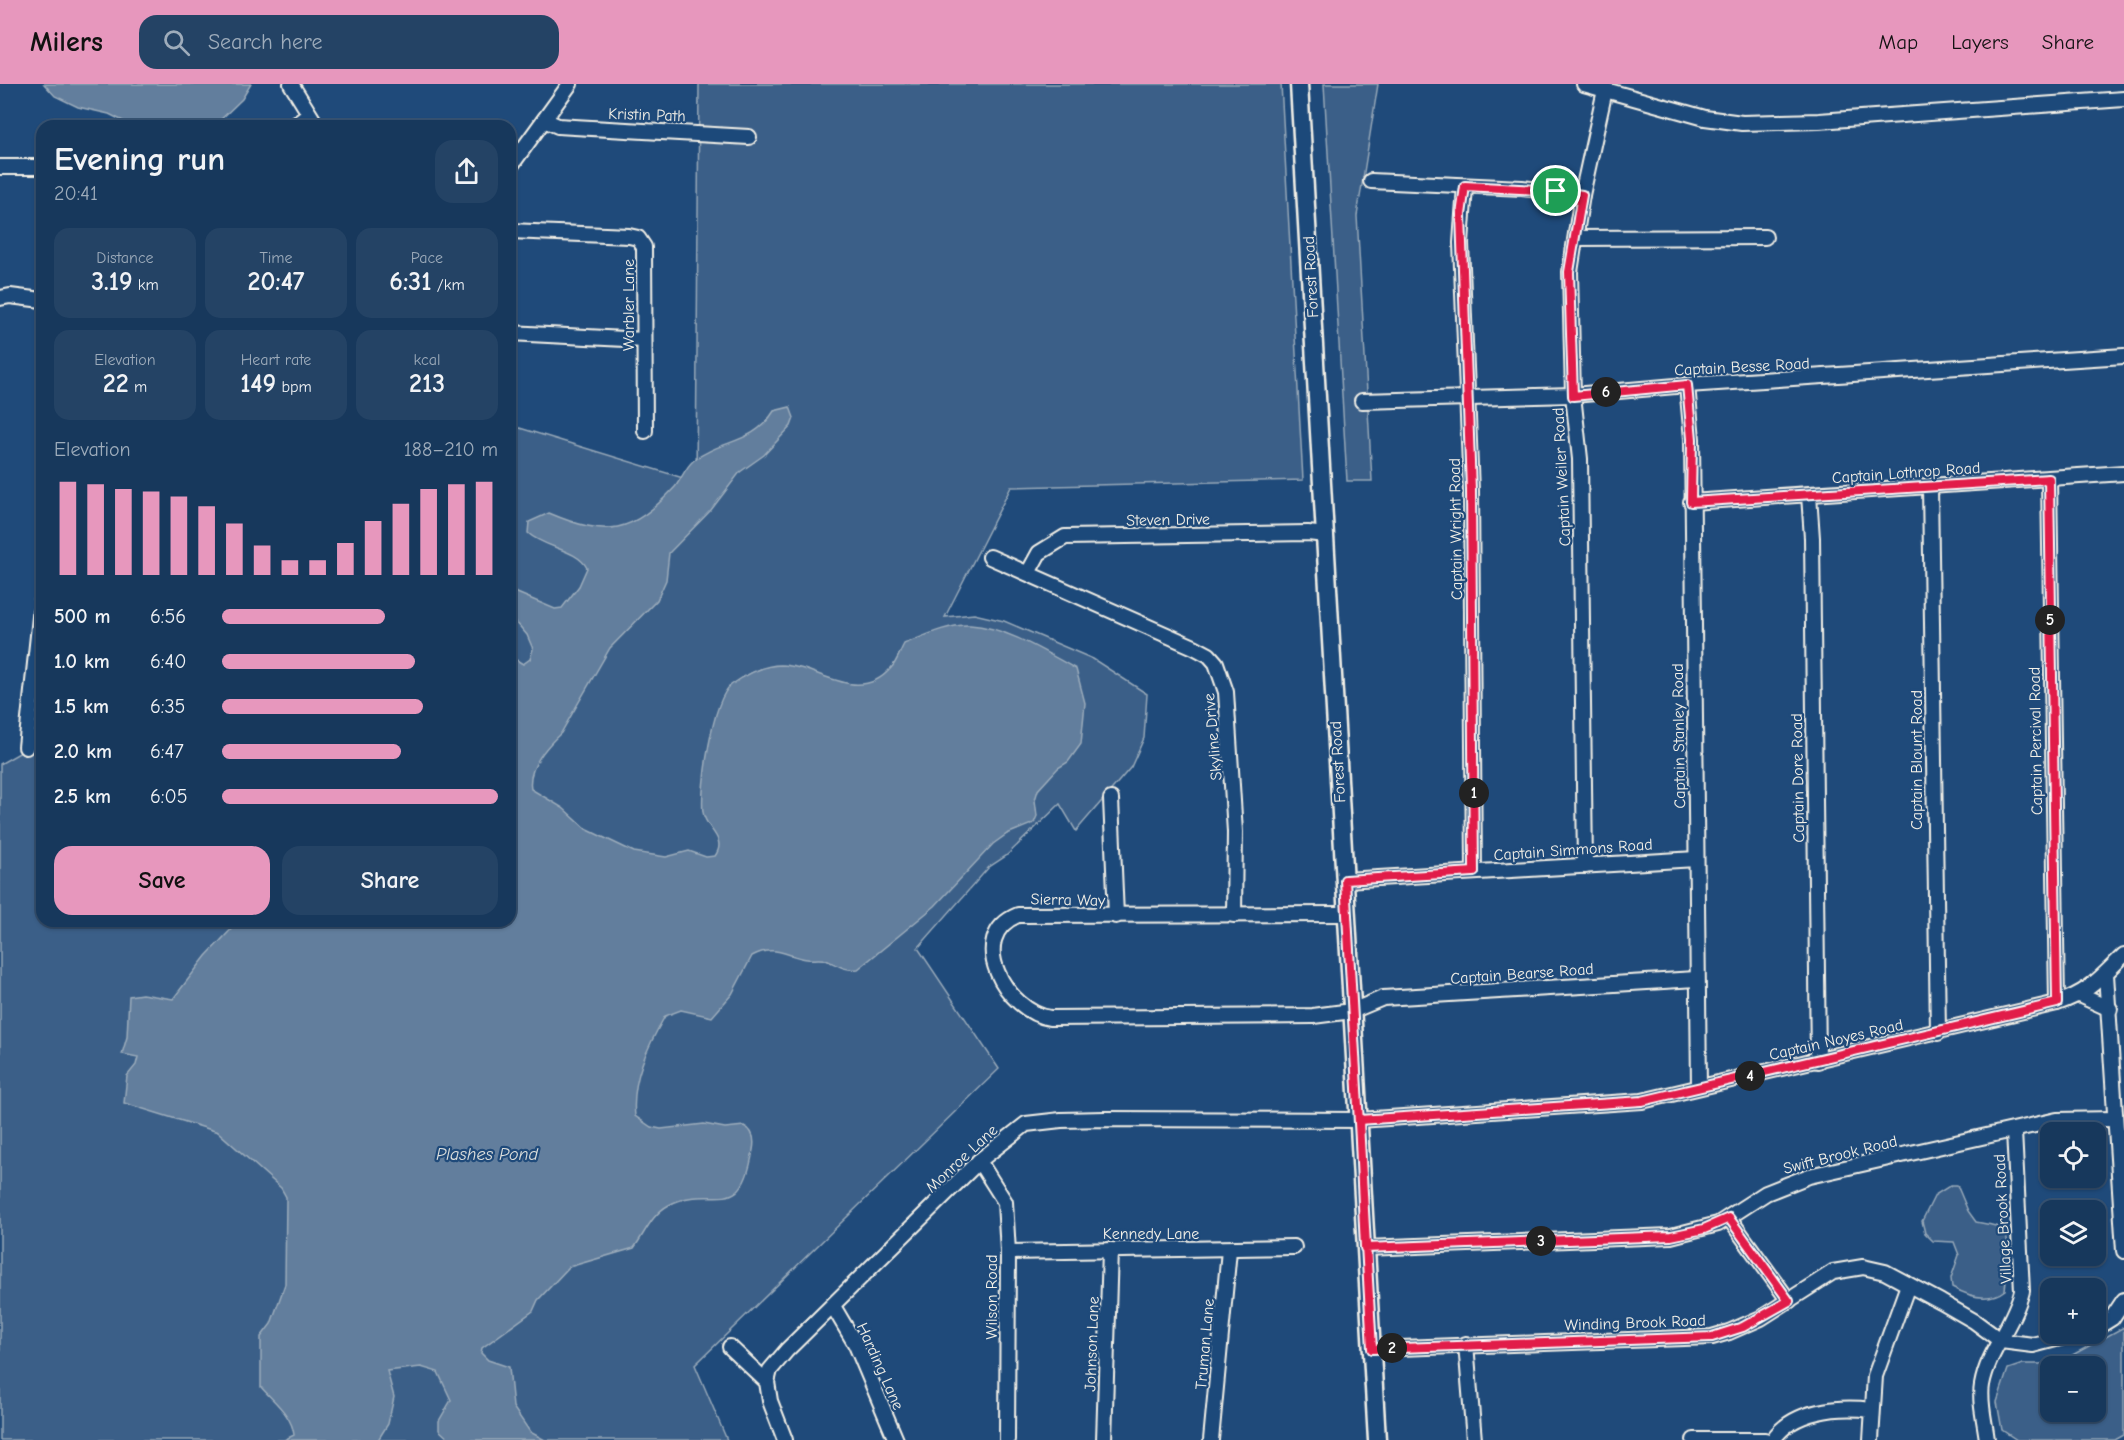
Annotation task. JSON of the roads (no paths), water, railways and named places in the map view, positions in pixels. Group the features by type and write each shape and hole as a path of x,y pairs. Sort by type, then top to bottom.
{"main road":[{"name":"Forest Road","path":"1299,84 1377,1440"}],"street":[{"path":"291,84 312,120"},
{"path":"516,159 570,84"},
{"path":"1584,84 1705,118 1742,123 1819,121 2124,99"},
{"name":"Captain Weiler Road","path":"1585,866 1580,459 1573,396 1569,272 1582,195 1605,90"},
{"name":"Kristin Path","path":"544,120 558,126 574,128 749,137"},
{"path":"0,167 36,167"},
{"path":"1371,181 1522,188 1582,195"},
{"name":"Captain Wright Road","path":"1465,186 1461,243 1469,399 1474,872"},
{"name":"Warbler Lane","path":"516,231 638,238 644,247 645,431"},
{"path":"1576,238 1765,237"},
{"path":"3,294 36,299"},
{"path":"516,333 644,340"},
{"name":"Captain Besse Road","path":"1362,401 1573,396 1687,385 2124,356"},
{"name":"Captain Stanley Road","path":"1687,385 1692,439 1696,979 1699,1087"},
{"name":"Captain Lothrop Road","path":"1691,502 2124,474"},
{"name":"Captain Percival Road","path":"2049,479 2057,1003"},
{"name":"Captain Blount Road","path":"1930,487 1938,1033"},
{"name":"Captain Dore Road","path":"1809,495 1812,538 1818,1061"},
{"name":"Steven Drive","path":"1028,573 1039,554 1065,537 1297,533 1325,535"},
{"name":"Skyline Drive","path":"990,557 1194,647 1209,655 1215,663 1226,692 1228,712 1235,832 1234,915"},
{"path":"26,747 36,654"},
{"path":"1111,799 1116,916"},
{"name":"Captain Simmons Road","path":"1345,880 1696,859"},
{"name":"Sierra Way","path":"1346,914 1018,915 1007,920 997,931 993,950 995,968 1007,988 1029,1011 1050,1018 1313,1016 1352,1011"},
{"name":"Captain Noyes Road","path":"1359,1120 1642,1101 1938,1033 2057,1003 2079,995 2106,974 2124,955"},
{"path":"2106,974 2124,1251"},
{"name":"Captain Bearse Road","path":"1352,1011 1383,998 1696,979"},
{"path":"2079,995 2110,1009"},
{"name":"Monroe Lane","path":"767,1382 773,1365 979,1161 1015,1130 1039,1122 1218,1118 1359,1120"},
{"name":"Swift Brook Road","path":"1365,1248 1671,1236 1704,1229 1729,1218 1766,1193 1809,1176 2057,1120 2115,1119"},
{"name":"Village Brook Road","path":"1987,1440 1983,1382 2017,1310 2022,1291 2014,1131"},
{"name":"Wilson Road","path":"979,1161 1005,1202 1008,1252 1007,1440"},
{"path":"1729,1218 1789,1301"},
{"name":"Kennedy Lane","path":"1008,1252 1229,1250 1294,1247"},
{"name":"Johnson Lane","path":"1104,1440 1110,1250"},
{"name":"Truman Lane","path":"1211,1440 1229,1250"},
{"name":"Winding Brook Road","path":"1372,1349 1712,1337 1743,1327 1789,1301 1823,1277 1863,1267 1885,1272 1974,1321 2001,1341 2033,1345 2040,1343"},
{"path":"1871,1440 1871,1410 1880,1358 1908,1285"},
{"path":"2106,1322 2112,1318 2124,1300"},
{"name":"Harding Lane","path":"833,1306 856,1345 896,1440"},
{"path":"1466,1344 1474,1440"},
{"path":"730,1347 767,1382 770,1401 785,1440"},
{"path":"1773,1440 1790,1424 1814,1414 1839,1408 1871,1410"},
{"path":"1694,1440 1765,1440"}],"water":[{"path":"44,84 251,84 242,99 220,120 121,120 109,114 78,107 55,96"},
{"name":"Plashes Pond","path":"790,407 794,418 791,426 764,455 740,472 711,510 669,553 666,580 657,600 610,648 561,733 544,751 535,765 531,789 563,808 586,829 634,852 666,857 689,851 706,857 715,856 719,844 703,812 703,784 718,708 731,685 755,671 781,665 796,667 838,681 865,684 878,679 891,668 904,644 936,631 962,625 984,627 1011,635 1076,669 1085,703 1081,744 1068,762 1058,768 1038,790 1035,800 1037,816 1034,823 1007,834 993,844 935,906 858,969 845,968 821,959 800,958 767,951 752,956 732,994 712,1017 681,1010 665,1016 647,1051 638,1076 634,1103 635,1116 651,1127 661,1129 704,1124 725,1128 744,1126 750,1130 754,1139 748,1173 741,1187 733,1194 723,1197 685,1199 669,1205 653,1219 634,1248 569,1267 538,1300 533,1311 482,1348 481,1353 488,1360 509,1367 513,1407 530,1432 545,1440 450,1440 439,1430 439,1421 451,1400 438,1372 421,1367 387,1371 394,1397 388,1424 378,1440 284,1440 294,1435 293,1428 282,1409 261,1387 261,1337 271,1324 285,1284 286,1197 281,1188 218,1132 124,1103 127,1076 136,1065 138,1057 122,1054 127,1037 129,996 142,994 173,999 206,956 233,927 516,927 516,660 523,664 530,659 533,649 527,635 516,622 516,593 555,609 562,608 579,586 587,568 576,557 528,533 529,522 549,513 587,526 603,528 618,527 631,522 659,503 675,487 693,461 747,436 766,422 774,411"}]}
